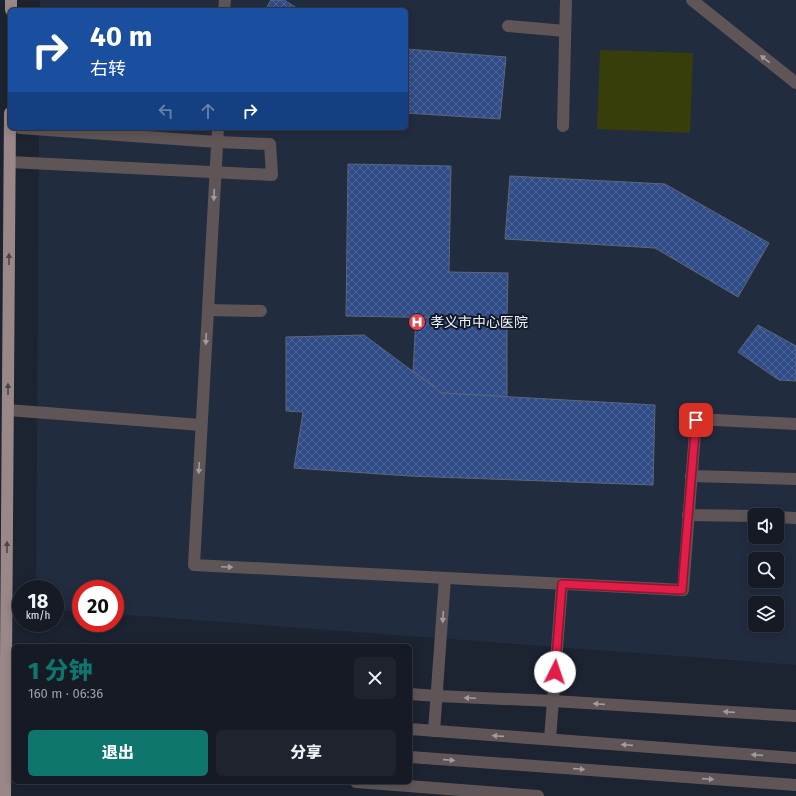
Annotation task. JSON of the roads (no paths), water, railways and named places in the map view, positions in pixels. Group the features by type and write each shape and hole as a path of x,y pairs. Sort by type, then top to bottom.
{"main road":[{"path":"5,796 10,755 10,727 7,699 10,659 8,410 10,130"}],"street":[{"path":"563,126 566,0"},
{"path":"692,0 796,83"},
{"path":"508,26 565,30"},
{"path":"10,162 272,175 270,144 217,142 48,130"},
{"path":"218,130 194,565 682,590 696,420 796,424"},
{"path":"208,310 261,311"},
{"path":"8,410 201,425"},
{"path":"692,476 796,479"},
{"path":"688,515 748,516"},
{"path":"784,517 796,518"},
{"path":"434,731 445,578"},
{"path":"550,739 562,584"},
{"path":"412,694 796,716"},
{"path":"412,729 796,758"},
{"path":"412,757 796,785"},
{"path":"382,784 538,796"}],"place":[{"name":"孝义市中心医院","path":"417,322"}]}
